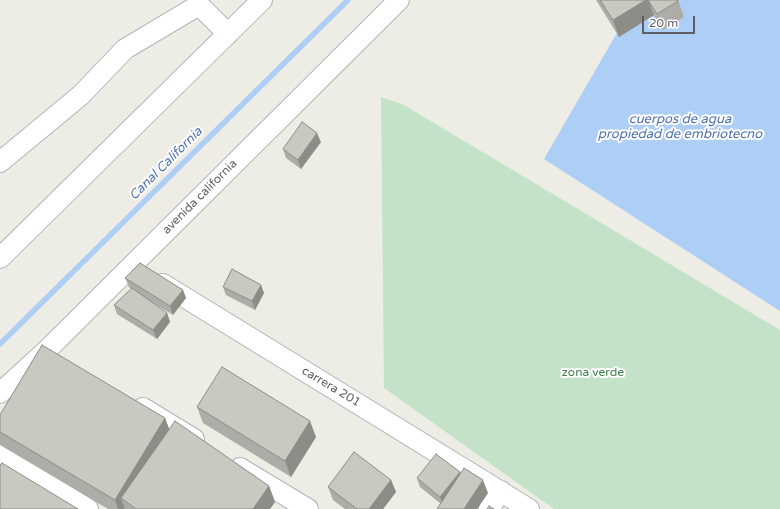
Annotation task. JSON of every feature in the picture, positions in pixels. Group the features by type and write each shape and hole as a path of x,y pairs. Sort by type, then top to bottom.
{"street":[{"path":"0,258 262,0"},
{"name":"avenida california","path":"0,393 55,353 132,265 399,0"},
{"path":"0,162 81,95 125,49 199,5 228,34"},
{"name":"carrera 201","path":"132,265 529,509"},
{"path":"128,398 208,447"},
{"path":"0,454 88,509"},
{"path":"228,460 308,509"},
{"path":"489,509 501,491"}],"green space":[{"name":"zona verde","path":"381,97 404,105 780,330 780,509 554,509 384,388"}],"water":[{"name":"cuerpos de agua propiedad de embriotecno","path":"636,0 780,0 780,311 544,159"}],"building":[{"path":"600,0 646,0 613,20"},
{"path":"648,0 678,0 678,1 657,14"},
{"path":"302,122 317,133 298,160 283,149"},
{"path":"140,263 183,290 170,306 125,278"},
{"path":"232,269 261,285 252,301 223,287"},
{"path":"132,288 167,313 153,330 114,305"},
{"path":"42,345 165,418 115,500 0,432 0,415"},
{"path":"222,367 310,421 285,461 197,407"},
{"path":"175,421 269,486 253,509 136,509 121,498"},
{"path":"354,452 391,480 369,509 357,509 328,487"},
{"path":"436,454 460,472 440,497 417,478"},
{"path":"2,463 78,509 0,509 0,465"},
{"path":"464,468 483,480 464,509 437,509"},
{"path":"489,506 494,509 487,509"}],"waterway":[{"name":"Canal California","path":"0,344 348,0"}]}
